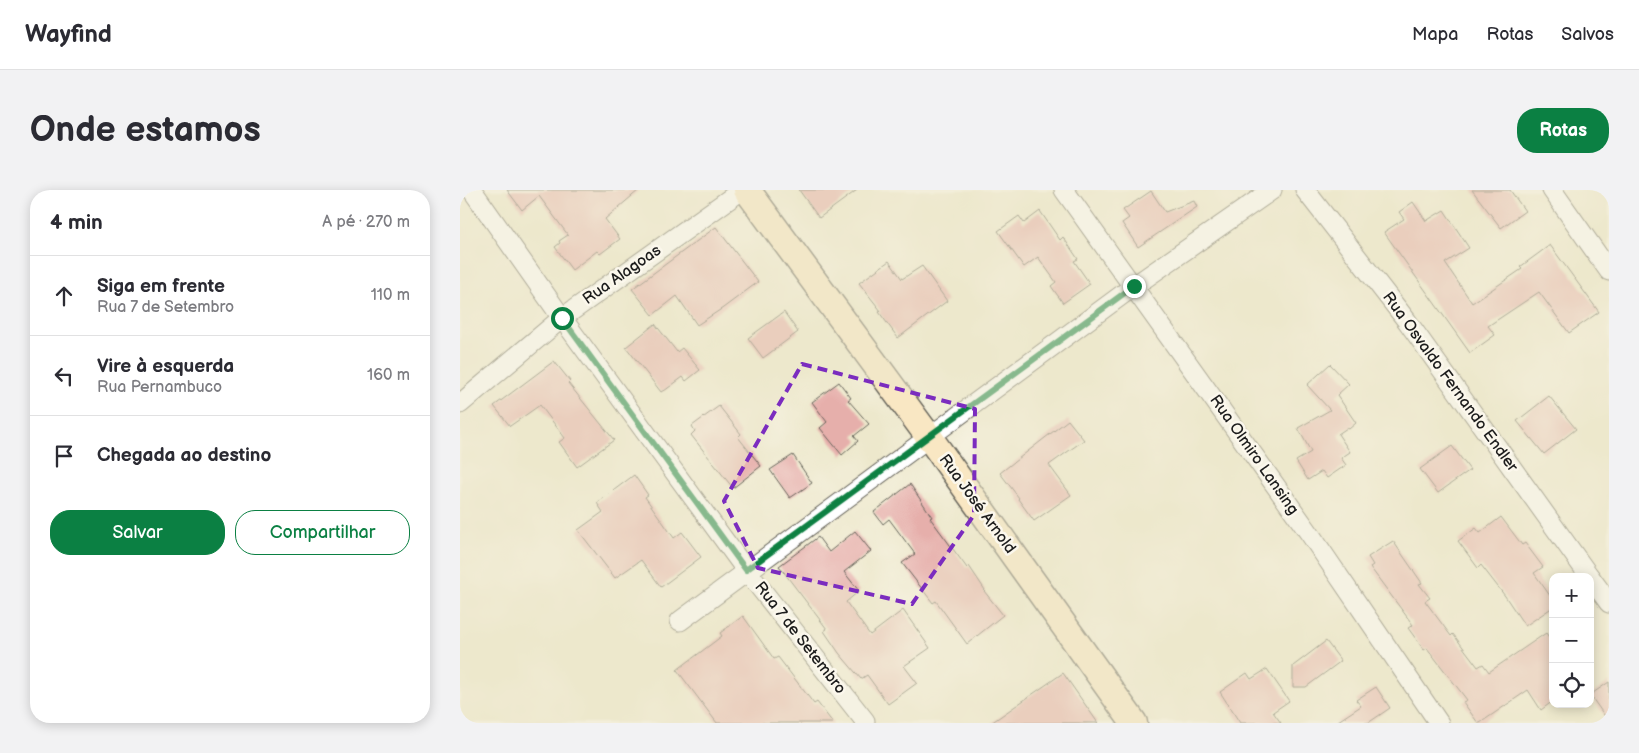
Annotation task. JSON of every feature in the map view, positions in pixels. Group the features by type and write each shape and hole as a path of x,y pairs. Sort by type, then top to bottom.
{"street":[{"name":"Rua 7 de Setembro","path":"472,190 562,318 746,570 865,721"},
{"name":"Rua Alagoas","path":"460,404 562,318 742,190"},
{"name":"Rua José Arnold","path":"747,190 929,437 1134,723"},
{"name":"Rua Olmiro Lansing","path":"1064,190 1310,534 1439,723"},
{"path":"680,621 746,570 1134,286 1272,190"},
{"name":"Rua Osvaldo Fernando Endler","path":"1305,190 1407,321 1587,573"},
{"path":"1552,190 1609,271"},
{"name":"Rua Osvaldo Fernando Endler","path":"1594,582 1609,603"}],"highlighted area":[{"path":"802,364 975,409 974,515 912,604 758,568 724,501"}],"building":[{"path":"507,190 639,190 605,219 620,239 600,254 597,251 572,270 555,247 560,243 559,241 568,235 539,196 522,210"},
{"path":"799,190 857,190 819,218"},
{"path":"1472,190 1510,190 1525,211 1501,228"},
{"path":"1151,191 1165,212 1194,201 1197,207 1138,247 1122,223 1129,218 1123,210"},
{"path":"1413,202 1426,221 1444,210 1469,248 1445,263 1472,303 1522,269 1520,267 1550,245 1599,312 1569,333 1539,292 1488,326 1495,335 1470,353 1384,232 1404,219 1399,212"},
{"path":"1040,211 1060,240 1063,237 1078,259 1074,261 1090,284 1063,303 1051,286 1056,282 1038,257 1024,267 998,231 1019,216 1024,223"},
{"path":"716,227 758,282 697,325 677,296 653,315 632,289"},
{"path":"889,261 902,279 922,266 947,301 898,338 879,312 881,311 859,283"},
{"path":"784,312 798,332 763,358 748,338"},
{"path":"655,324 677,352 682,348 700,370 686,381 683,377 661,392 626,347"},
{"path":"554,361 570,381 568,383 614,440 577,467 559,442 565,438 540,405 510,426 494,406"},
{"path":"1330,364 1349,384 1337,395 1356,423 1338,434 1350,452 1341,458 1346,465 1327,478 1322,471 1308,480 1296,461 1311,452 1298,428 1330,410 1307,385"},
{"path":"839,382 851,398 848,400 869,424 854,436 858,441 842,455 820,428 827,422 812,402"},
{"path":"1549,396 1576,429 1544,454 1517,421"},
{"path":"719,406 741,434 738,437 761,466 733,488 691,435 695,431 692,426"},
{"path":"1068,420 1084,440 1049,465 1071,495 1034,521 1000,473"},
{"path":"1452,446 1470,470 1438,493 1420,469"},
{"path":"793,455 812,483 790,498 770,470"},
{"path":"634,475 648,495 645,497 674,538 682,532 701,557 661,587 641,560 615,578 578,530 603,512 597,503"},
{"path":"910,484 932,517 930,518 967,568 969,566 984,591 1003,615 967,644 936,601 933,603 902,563 915,554 889,519 883,524 874,512"},
{"path":"1501,517 1522,545 1525,543 1543,567 1534,573 1549,594 1549,610 1525,626 1481,565 1478,568 1458,541 1476,528 1480,533"},
{"path":"855,531 871,551 844,572 859,591 846,602 870,635 903,610 930,648 904,666 917,683 888,704 867,675 861,679 839,653 824,631 827,629 779,566 818,537 829,552"},
{"path":"1393,541 1422,583 1419,584 1430,598 1425,601 1451,636 1453,634 1478,667 1483,664 1489,672 1546,633 1549,637 1549,704 1541,710 1528,690 1478,723 1463,702 1467,700 1427,648 1424,650 1408,628 1413,625 1370,567 1373,565 1368,557"},
{"path":"743,616 774,659 778,657 814,704 817,702 833,723 717,723 677,670 722,636 720,633"},
{"path":"1326,641 1341,661 1306,687 1293,687 1293,666"},
{"path":"1267,669 1289,701 1273,712 1281,723 1240,723 1220,692 1247,673 1251,679"},
{"path":"1063,673 1098,723 991,723"},
{"path":"1609,682 1609,722 1594,701 1594,692"},
{"path":"1376,687 1390,708 1368,723 1335,723 1361,706 1356,700"}],"route":[{"path":"562,318 746,570 1134,286"}]}
